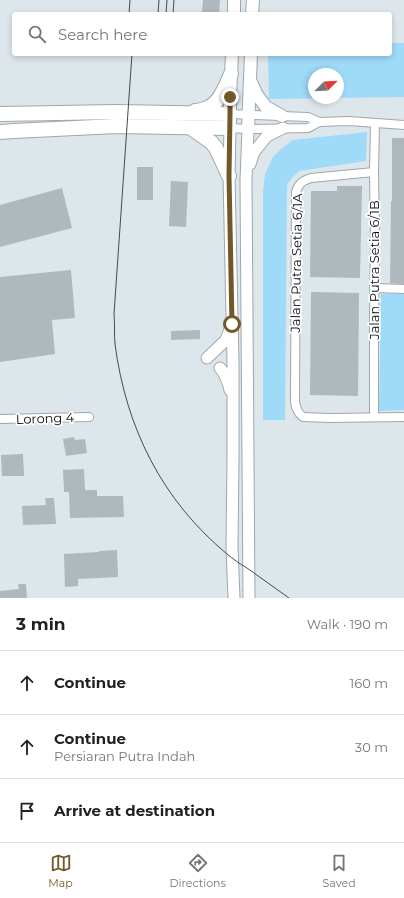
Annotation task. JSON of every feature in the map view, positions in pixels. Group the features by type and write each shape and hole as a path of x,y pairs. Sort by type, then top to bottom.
{"highway":[{"path":"187,113 205,109 212,105 221,95 231,74"},
{"path":"0,114 116,112 187,113 230,121"},
{"path":"0,132 116,126 191,128 230,121"},
{"path":"191,128 211,142 216,148 229,176"}],"main road":[{"path":"234,0 234,12"},
{"path":"252,12 253,0"},
{"path":"232,56 229,176 233,362 232,547 234,598"},
{"path":"249,598 246,180 251,56"},
{"path":"250,79 257,95 266,107 282,116"},
{"path":"246,180 254,152 267,136 283,128"},
{"path":"207,358 226,340 232,324"},
{"path":"233,362 248,345"},
{"path":"233,362 241,370 248,381"},
{"path":"220,368 227,379 233,398"},
{"path":"249,542 256,598"},
{"path":"226,598 232,547"}],"street":[{"path":"230,121 248,115 308,117 319,122 349,121 404,125"},
{"path":"230,121 248,129 308,128 319,122"},
{"name":"Jalan Putra Setia 6/1B","path":"374,417 375,123"},
{"name":"Jalan Putra Setia 6/1A","path":"374,172 311,178 304,180 299,184 296,192 295,401 296,407 303,417 374,417"},
{"path":"374,288 404,289"},
{"name":"Lorong 4","path":"0,419 89,416"},
{"path":"374,417 404,417"}],"shaded area":[{"path":"392,43 404,43 404,97 344,98 344,68 308,68 308,98 269,99 268,56 392,56"},
{"path":"367,132 366,161 299,171 287,185 285,420 263,420 263,193 265,174 273,157 293,140"},
{"path":"381,294 404,294 404,410 379,411"}],"building":[{"path":"203,0 220,0 219,12 202,12"},
{"path":"392,138 404,138 404,284 390,283"},
{"path":"137,167 153,167 153,200 137,200"},
{"path":"171,181 188,182 186,227 169,226"},
{"path":"337,186 362,186 360,278 310,277 311,191 337,191"},
{"path":"62,188 72,228 0,247 0,205"},
{"path":"71,270 75,318 52,320 55,354 0,362 0,277"},
{"path":"311,292 359,293 358,396 310,395"},
{"path":"200,330 200,339 171,340 171,331"},
{"path":"74,437 75,440 85,439 87,453 66,456 63,439"},
{"path":"23,454 24,476 2,476 1,455"},
{"path":"84,469 85,490 97,490 97,496 123,496 124,517 70,518 69,492 64,492 63,470"},
{"path":"45,498 54,498 56,524 23,525 22,506 46,505"},
{"path":"117,550 118,577 78,579 78,586 65,587 64,554"},
{"path":"18,584 26,584 27,598 0,598 0,591 19,589"}],"tram line":[{"path":"129,12 130,0"},
{"path":"158,12 159,0"},
{"path":"166,12 167,0"},
{"path":"173,12 174,0"},
{"path":"132,56 114,314 115,344 120,375 128,405 138,433 151,460 166,486 184,510 204,533 227,554 289,598"}],"route":[{"path":"230,97 229,176 232,324"}]}
